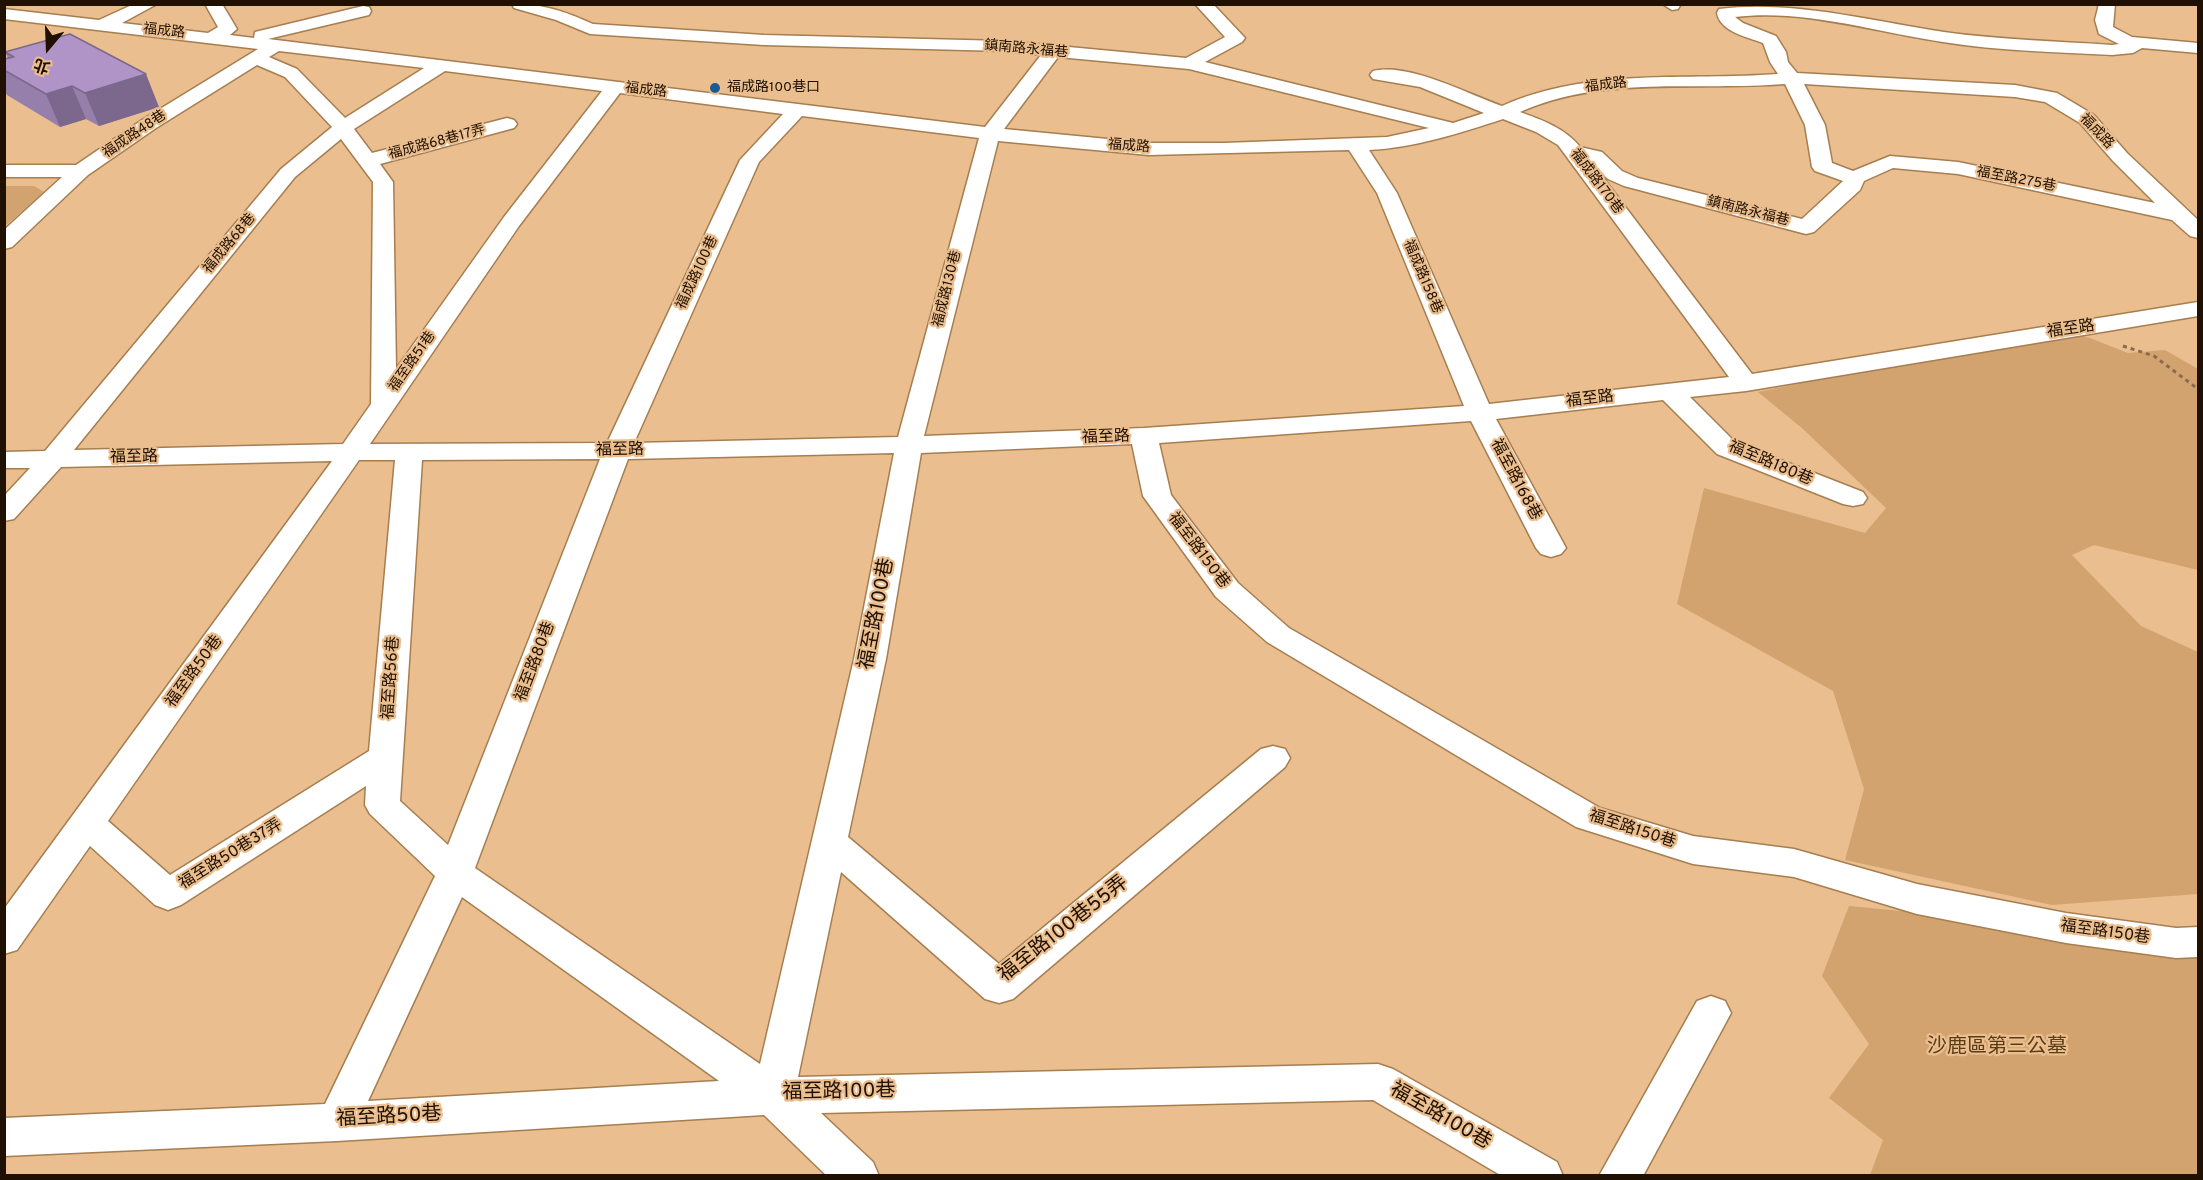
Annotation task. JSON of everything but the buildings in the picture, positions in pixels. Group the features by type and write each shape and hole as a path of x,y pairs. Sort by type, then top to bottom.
{"street":[{"path":"102,25 149,4"},
{"path":"213,4 228,29 213,37"},
{"name":"鎮南路永福巷","path":"520,4 562,16 590,29 764,40 1005,46 1189,64 1454,129"},
{"path":"1189,64 1236,38 1203,4"},
{"path":"1858,20 1872,4"},
{"path":"1854,178 1822,167 1815,125 1791,78 1779,62 1778,52 1770,40 1737,27 1726,18 1725,12 1753,9 1806,11 1970,40 2112,50 2133,48 2128,42 2105,30 2107,4"},
{"path":"242,41 363,11"},
{"name":"福成路","path":"4,14 213,37 990,134 1149,148 1224,149 1356,145 1419,138 1505,112 1534,99 1600,85 1689,81 1743,82 1791,78 2015,91 2050,98 2070,107 2086,119 2120,157 2179,215 2199,231"},
{"path":"2128,42 2199,48"},
{"name":"福成路48巷","path":"4,242 81,171 149,124 277,45"},
{"path":"990,134 1053,51"},
{"name":"福至路51巷","path":"255,58 291,73 343,128 383,182 384,404"},
{"name":"福成路68巷","path":"4,513 52,460 288,173 343,128 442,65"},
{"name":"福成路170巷","path":"1379,75 1419,80 1443,87 1472,102 1550,130 1565,141 1746,383"},
{"name":"福至路51巷","path":"384,404 518,210 568,143 615,87"},
{"name":"福成路100巷","path":"617,451 750,160 798,109"},
{"name":"福成路68巷17弄","path":"368,161 507,124"},
{"name":"福成路130巷","path":"909,446 973,192 990,134"},
{"name":"福成路158巷","path":"1356,145 1387,193 1480,413"},
{"name":"鎮南路永福巷","path":"1574,152 1596,156 1615,175 1631,182 1806,227 1853,186 1854,178"},
{"name":"福至路275巷","path":"1854,178 1890,162 1958,168 2179,215"},
{"path":"4,171 81,171"},
{"name":"福至路","path":"4,460 352,452 617,451 909,446 1144,436 1480,413 1746,383 2199,309"},
{"name":"福至路180巷","path":"1669,391 1726,448 1853,498"},
{"name":"福至路50巷","path":"4,939 384,404"},
{"name":"福至路168巷","path":"1480,413 1551,548"},
{"name":"福至路150巷","path":"1144,436 1156,496 1227,590 1278,635 1588,818 1693,850 1794,863 1917,899 2066,928 2176,943 2199,942"},
{"name":"福至路100巷","path":"909,446 870,659 773,1096 1378,1082 1542,1176"},
{"name":"福至路80巷","path":"337,1122 455,873 617,451"},
{"name":"福至路56巷","path":"409,452 382,805 455,873"},
{"name":"福至路50巷37弄","path":"87,823 168,895 386,757"},
{"name":"福至路100巷55弄","path":"829,841 999,987 1273,758"},
{"path":"455,873 773,1096 858,1176"},
{"path":"1620,1176 1711,1013"},
{"name":"福至路50巷","path":"4,1137 337,1122 773,1096"}],"path":[{"path":"2118,345 2141,348 2174,369 2199,389"}],"green space":[{"path":"5,186 34,186 44,192 5,226"},
{"path":"2059,330 2090,338 2128,353 2165,350 2198,369 2198,570 2094,545 2072,555 2141,626 2198,652 2198,894 2052,905 1845,860 1864,789 1833,691 1677,604 1704,488 1865,533 1886,508 1803,429 1758,392"},
{"name":"沙鹿區第三公墓","path":"1849,906 2123,932 2198,927 2198,1175 1870,1175 1883,1140 1829,1098 1869,1044 1822,976"}],"place":[{"name":"福成路100巷口","path":"715,88"}]}
